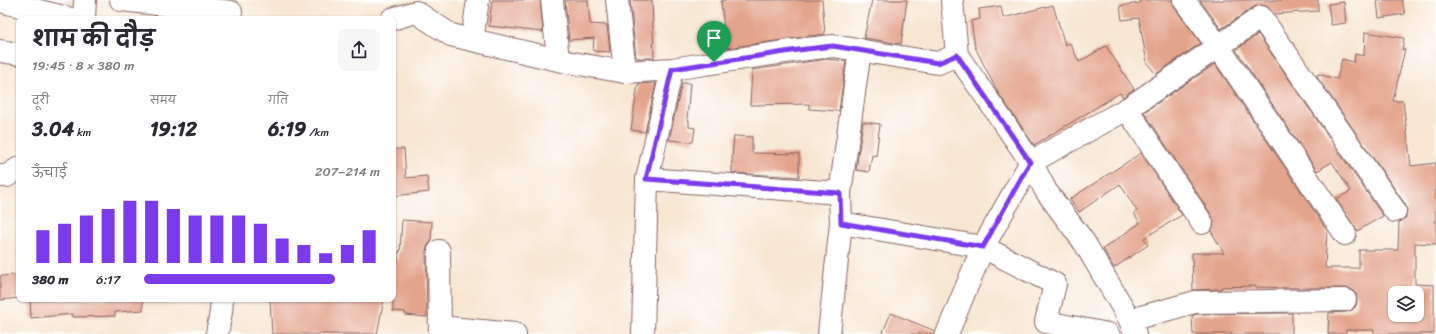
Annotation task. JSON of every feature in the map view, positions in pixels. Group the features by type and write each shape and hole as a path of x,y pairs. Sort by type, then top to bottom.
{"street":[{"path":"84,16 85,0"},
{"path":"121,0 232,10"},
{"path":"472,40 478,0"},
{"path":"552,0 558,59"},
{"path":"617,0 625,72"},
{"path":"952,0 957,55 1030,162 1046,191 1084,242 1133,327 1195,302 1345,300"},
{"path":"1184,0 1218,46 1345,234"},
{"path":"0,2 58,16"},
{"path":"396,18 416,12 451,35 558,59 625,72 672,69 833,46 938,63 957,55"},
{"path":"947,334 983,247 1030,162 1126,108 1261,17 1395,211"},
{"path":"829,334 841,223 840,193 860,50"},
{"path":"0,51 16,54"},
{"path":"643,334 646,179 672,69"},
{"path":"1126,108 1202,224"},
{"path":"0,176 7,176 16,170"},
{"path":"646,179 840,193"},
{"path":"841,223 983,247 1055,284 1046,322 1108,334"},
{"path":"439,251 440,330 515,334"},
{"path":"217,334 222,302"}],"building":[{"path":"492,0 540,0 543,32 489,26"},
{"path":"565,0 588,0 590,24 607,25 610,52 593,51 594,38 569,40"},
{"path":"630,0 652,0 654,58 636,58"},
{"path":"822,0 825,34 726,48 721,1"},
{"path":"872,0 907,0 901,44 864,38"},
{"path":"1140,0 1172,0 1174,7 1201,43 1156,74 1147,63 1139,18 1122,20 1120,6 1140,3"},
{"path":"1200,0 1318,0 1318,11 1274,14 1267,6 1260,5 1254,7 1221,29"},
{"path":"1377,0 1402,0 1405,14 1379,18"},
{"path":"1344,2 1346,23 1331,25 1328,4"},
{"path":"1053,5 1065,45 1070,43 1079,62 1106,46 1134,89 1123,97 1120,93 1034,145 997,91 975,47 971,21 980,19 979,9 1001,6 1003,18"},
{"path":"1365,32 1404,38 1402,50 1405,49 1393,101 1403,101 1411,166 1436,163 1436,244 1415,243 1415,284 1434,285 1434,334 1374,334 1374,330 1346,330 1346,334 1328,334 1329,313 1346,312 1352,310 1356,306 1356,294 1351,289 1255,286 1193,290 1192,253 1224,253 1211,231 1214,223 1212,216 1144,112 1215,64 1327,230 1325,268 1359,268 1359,250 1398,250 1399,222 1406,217 1407,210 1405,204 1317,77 1318,74 1337,79 1342,59 1354,62 1355,54 1364,56"},
{"path":"1258,34 1383,216 1357,231 1336,199 1351,191 1332,162 1317,171 1236,50"},
{"path":"827,59 846,61 839,111 809,109 809,104 750,105 752,70"},
{"path":"656,83 645,132 631,130 638,84"},
{"path":"682,83 690,83 687,120 689,120 689,127 695,128 693,142 669,140"},
{"path":"863,122 880,124 876,156 872,155 869,172 856,170"},
{"path":"734,136 752,137 752,153 799,154 799,177 732,173"},
{"path":"396,149 404,149 406,178 427,176 429,192 396,196"},
{"path":"1141,153 1182,215 1144,238 1148,245 1114,268 1103,249 1140,223 1134,213 1137,211 1120,184 1079,212 1070,199"},
{"path":"402,220 432,222 431,242 426,251 427,317 406,315 405,312 393,311 393,302 396,302 396,261 398,261 398,252 400,252"},
{"path":"16,275 16,298 0,300 0,276"},
{"path":"30,302 143,302 143,310 115,312 115,316 73,317 73,314 31,318"},
{"path":"270,302 383,302 377,334 272,334"},
{"path":"891,313 935,331 935,334 882,334"},
{"path":"1292,313 1292,334 1193,334 1192,316 1197,314"}],"route":[{"path":"833,46 938,63 957,55 1030,162 983,247 841,223 840,193 646,179 672,69 714,62 833,46"}]}
